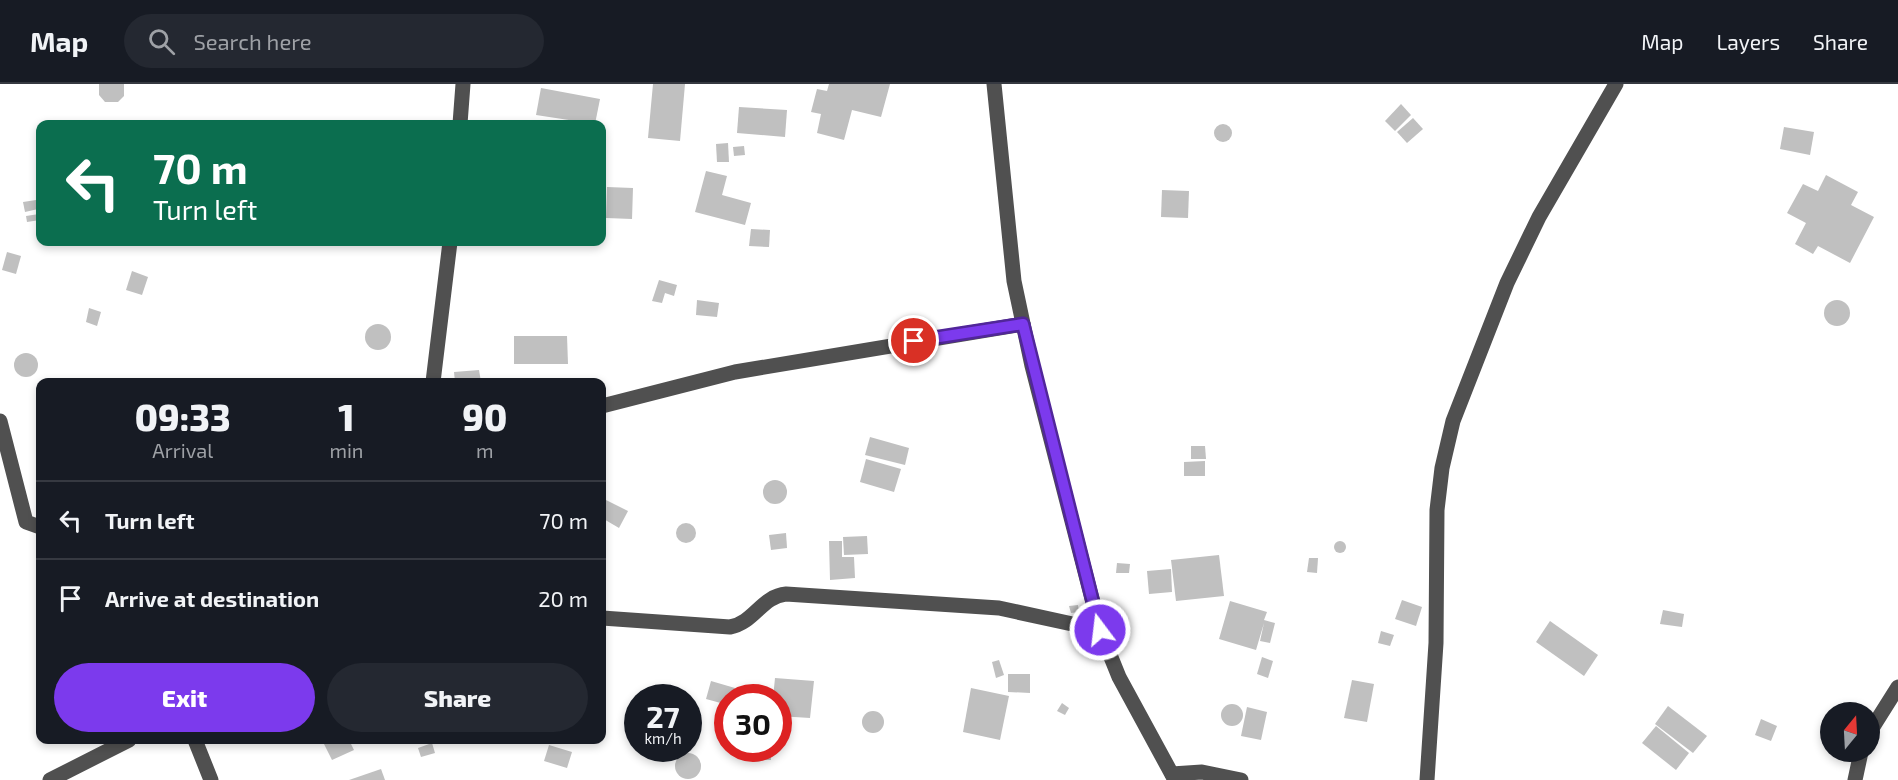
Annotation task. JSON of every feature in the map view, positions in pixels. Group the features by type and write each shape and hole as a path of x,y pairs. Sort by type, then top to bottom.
{"street":[{"path":"460,120 463,84"},
{"path":"994,84 1014,281 1100,630 1119,677 1173,777 1202,772 1241,780"},
{"path":"1427,780 1436,644 1437,510 1442,468 1453,421 1506,282 1539,217 1616,84"},
{"path":"434,378 450,246"},
{"path":"606,405 735,372 1023,324"},
{"path":"0,421 26,522 36,526"},
{"path":"606,618 730,627 741,625 776,595 786,594 999,608 1100,630"},
{"path":"1880,716 1898,687"},
{"path":"50,780 121,744"},
{"path":"197,744 211,780"},
{"path":"1855,780 1859,762"}],"building":[{"path":"99,84 124,84 124,96 118,102 105,102 99,95"},
{"path":"653,84 685,84 680,141 648,138"},
{"path":"829,84 890,84 881,117 852,110 844,140 817,133 821,114 811,112 817,89 827,91"},
{"path":"541,88 600,99 596,120 569,120 536,115"},
{"path":"1401,104 1411,115 1395,131 1385,121"},
{"path":"739,107 787,110 785,137 737,133"},
{"path":"1413,118 1423,129 1407,143 1397,132"},
{"path":"1223,124 1229,127 1232,133 1229,139 1223,142 1217,139 1214,133 1217,127"},
{"path":"1784,127 1814,132 1810,155 1780,149"},
{"path":"728,143 729,162 717,162 716,144"},
{"path":"744,146 745,155 734,156 733,147"},
{"path":"706,171 727,176 722,195 751,203 745,225 695,212"},
{"path":"1826,175 1858,192 1851,205 1874,217 1850,263 1818,246 1813,254 1795,244 1806,223 1787,213 1803,184 1818,191"},
{"path":"607,187 633,188 632,219 606,218"},
{"path":"1162,190 1189,191 1188,218 1161,217"},
{"path":"36,200 36,209 25,212 23,202"},
{"path":"36,214 36,221 27,222 26,216"},
{"path":"751,229 770,230 769,247 749,246"},
{"path":"7,252 21,256 16,274 2,270"},
{"path":"132,271 148,277 142,295 126,290"},
{"path":"659,280 677,285 674,296 665,293 662,303 652,301"},
{"path":"697,300 719,303 717,317 696,315"},
{"path":"1837,300 1846,304 1850,313 1846,322 1837,326 1828,322 1824,313 1828,304"},
{"path":"89,308 101,312 97,326 86,322"},
{"path":"378,324 387,328 391,337 387,346 378,350 369,346 365,337 369,328"},
{"path":"514,336 567,336 568,364 514,364"},
{"path":"26,353 31,354 37,360 37,370 31,376 26,377 21,376 15,370 14,365 15,360 21,354"},
{"path":"479,370 480,378 455,378 454,372"},
{"path":"870,437 909,448 905,465 865,455"},
{"path":"1191,446 1205,446 1206,459 1191,459"},
{"path":"866,459 901,469 894,492 860,482"},
{"path":"1205,461 1205,476 1184,476 1184,462"},
{"path":"775,480 783,484 787,492 783,500 775,504 767,500 763,492 767,484"},
{"path":"606,500 628,511 619,528 606,520"},
{"path":"686,523 693,526 696,533 693,540 686,543 679,540 676,533 679,526"},
{"path":"786,533 787,548 771,550 769,535"},
{"path":"867,536 868,554 844,555 843,537"},
{"path":"829,541 842,541 842,557 854,557 855,578 830,580"},
{"path":"1342,541 1345,542 1345,552 1338,553 1335,552 1334,545 1335,542"},
{"path":"1219,555 1224,596 1176,601 1171,560"},
{"path":"1309,558 1318,558 1317,573 1307,572"},
{"path":"1117,563 1130,564 1129,573 1116,573"},
{"path":"1171,569 1172,592 1149,594 1147,571"},
{"path":"1402,600 1422,607 1416,626 1395,619"},
{"path":"1230,601 1267,612 1264,620 1275,623 1270,643 1260,641 1264,623 1256,650 1219,639"},
{"path":"1078,605 1079,612 1071,613 1069,606"},
{"path":"1663,610 1684,614 1682,627 1660,624"},
{"path":"1550,621 1598,655 1584,676 1536,642"},
{"path":"1381,631 1394,635 1390,646 1378,643"},
{"path":"1262,657 1273,661 1268,678 1257,674"},
{"path":"999,660 1004,675 996,678 992,662"},
{"path":"1008,674 1030,674 1030,693 1008,692"},
{"path":"775,678 814,681 810,718 792,717 792,684 774,684"},
{"path":"1352,680 1374,684 1367,722 1344,718"},
{"path":"711,681 721,684 714,684 714,701 706,699"},
{"path":"971,688 1009,696 1000,740 963,732"},
{"path":"1062,703 1069,708 1065,715 1057,711"},
{"path":"1232,704 1240,707 1243,715 1240,723 1232,726 1224,723 1221,715 1224,707"},
{"path":"1668,706 1707,736 1693,753 1655,724"},
{"path":"1247,707 1267,712 1261,740 1241,736"},
{"path":"873,711 881,714 884,722 881,730 873,733 865,730 862,722 865,714"},
{"path":"1761,719 1777,726 1771,741 1755,735"},
{"path":"1656,726 1689,753 1676,770 1642,743"},
{"path":"324,744 351,744 354,750 332,760"},
{"path":"432,744 435,753 421,757 418,748"},
{"path":"549,745 572,752 567,768 544,761"},
{"path":"676,762 700,762 700,771 693,778 683,778 676,771"},
{"path":"381,769 385,780 349,780"}],"route":[{"path":"914,341 1023,324 1100,630"}]}
